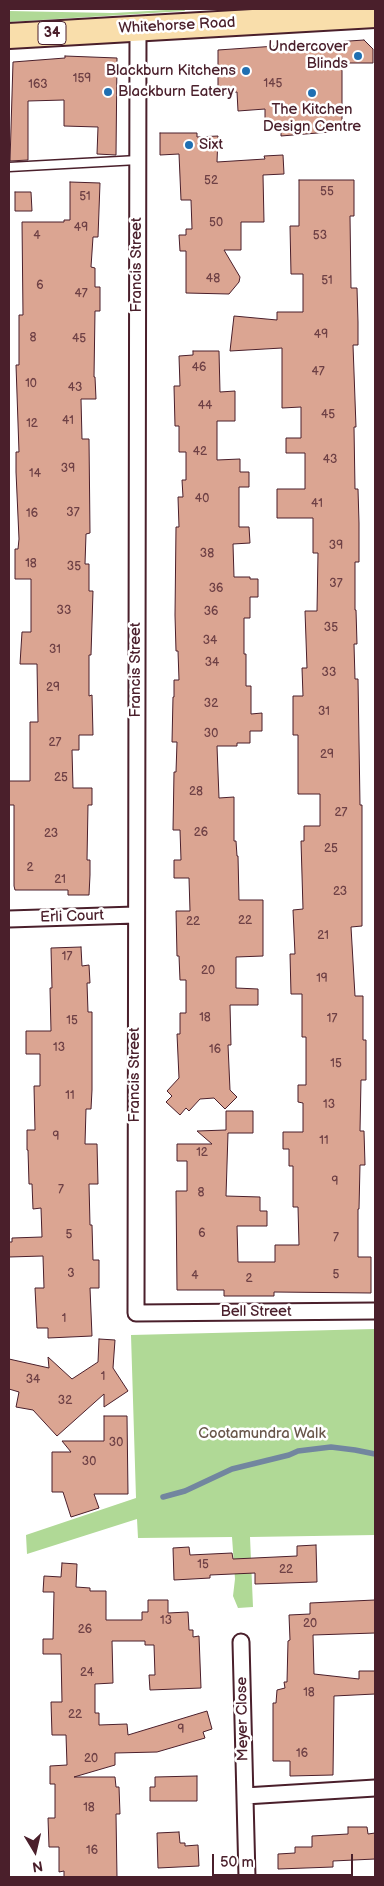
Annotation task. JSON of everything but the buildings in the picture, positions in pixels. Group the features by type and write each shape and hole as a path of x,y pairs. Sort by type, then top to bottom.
{"main road":[{"name":"Whitehorse Road","path":"9,36 138,28 222,16 375,15"}],"street":[{"name":"Francis Street","path":"136,1313 135,915 138,28"},
{"name":"Erli Court","path":"9,919 135,915"},
{"name":"Bell Street","path":"136,1313 375,1311"},
{"name":"Meyer Close","path":"241,1642 247,1877"},
{"path":"245,1796 375,1788"}],"lane":[{"path":"9,167 138,160"}],"green space":[{"path":"184,9 185,11 9,22 9,11 113,13"},
{"name":"Cootamundra Walk","path":"375,1329 375,1535 250,1537 253,1607 238,1608 233,1596 235,1579 232,1537 138,1538 137,1519 27,1554 26,1535 136,1498 131,1335"}],"waterway":[{"path":"163,1497 185,1491 232,1469 298,1451 331,1447 375,1454"}],"place":[{"name":"Undercover Blinds","path":"358,56"},
{"name":"Blackburn Kitchens","path":"246,71"},
{"name":"Blackburn Eatery","path":"108,92"},
{"name":"The Kitchen Design Centre","path":"312,93"},
{"name":"Sixt","path":"189,145"}]}
